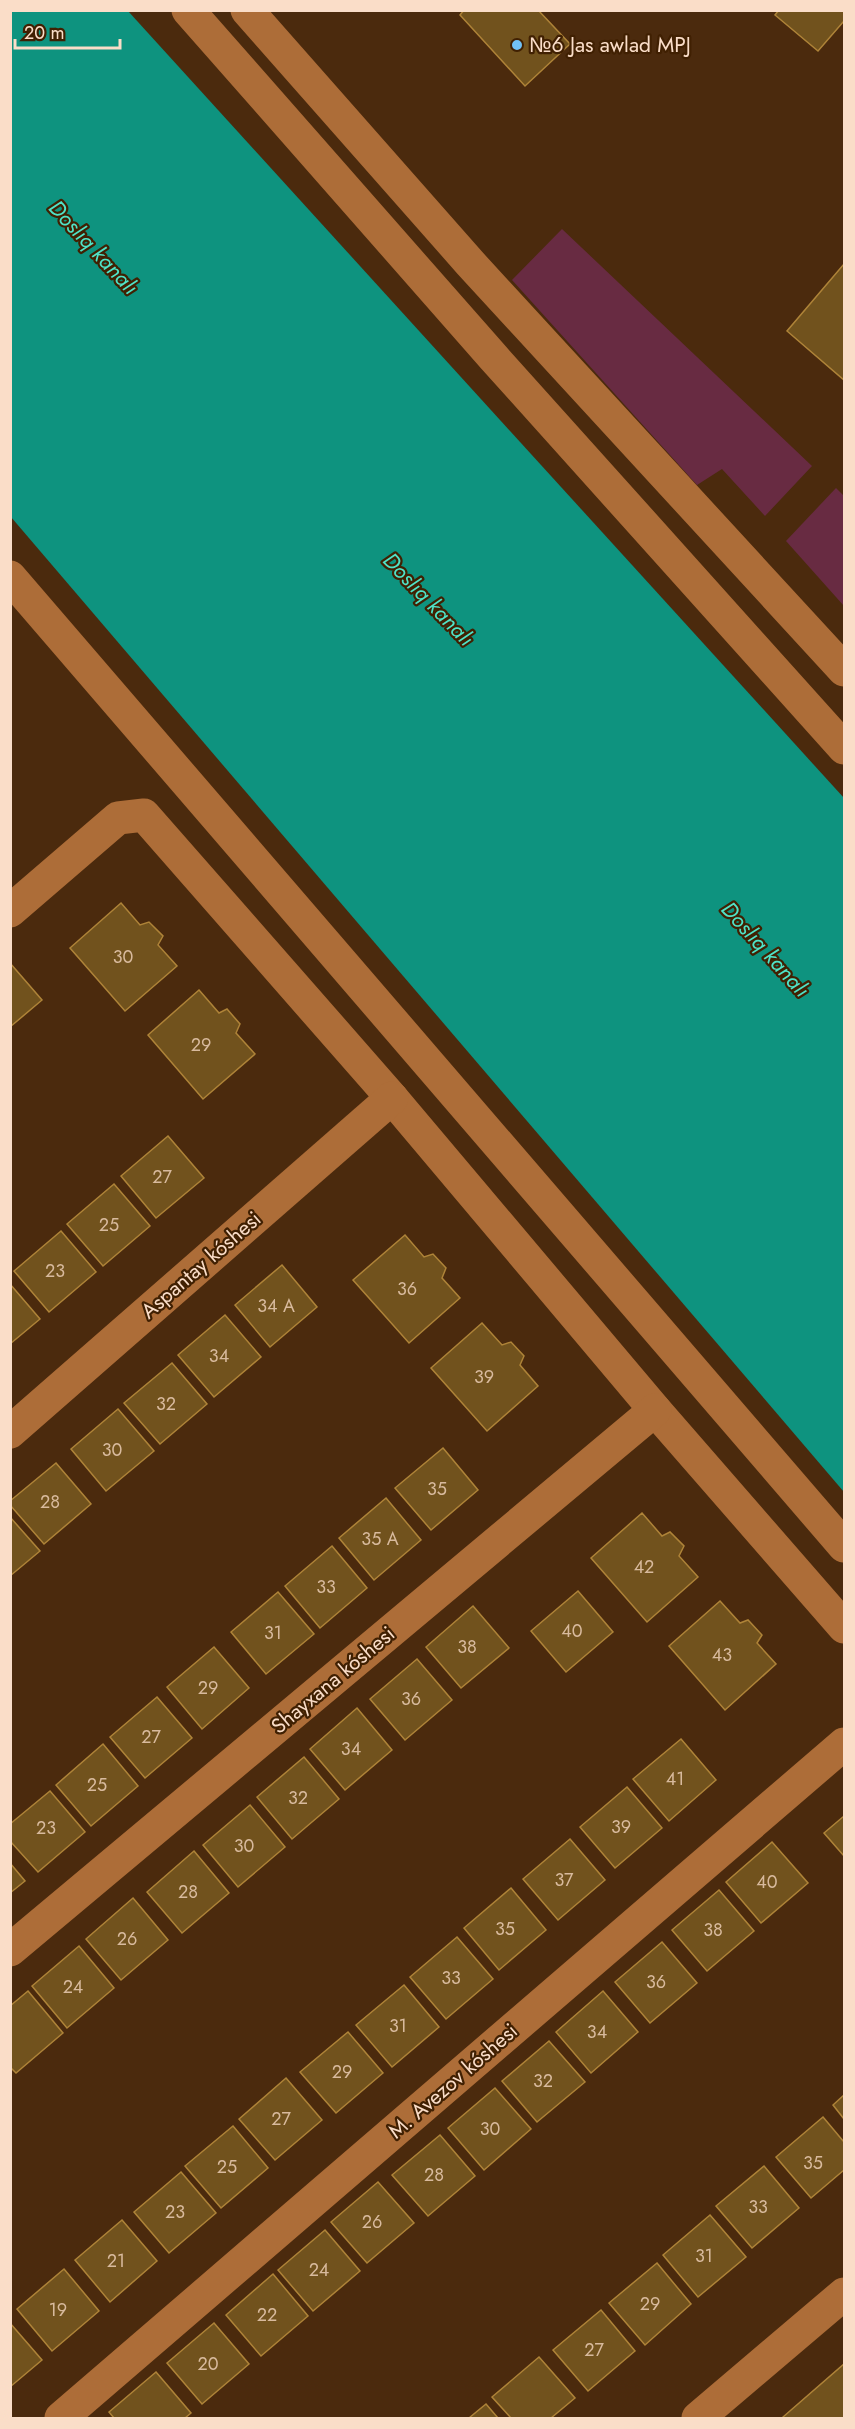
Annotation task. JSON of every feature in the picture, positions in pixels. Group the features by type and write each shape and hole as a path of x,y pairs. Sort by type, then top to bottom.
{"street":[{"path":"188,10 494,358 844,748"},
{"path":"247,10 470,263 844,670"},
{"path":"10,577 844,1546"},
{"path":"10,911 118,818 144,815 392,1098 655,1410 844,1627"},
{"name":"Aspantay kóshesi","path":"10,1432 392,1098"},
{"name":"Shayxana kóshesi","path":"10,1950 655,1410"},
{"name":"M. Avezov kóshesi","path":"61,2418 844,1744"},
{"path":"698,2418 844,2294"}],"shaded area":[{"path":"562,229 812,466 765,516 722,469 697,485 512,280"},
{"path":"836,488 844,496 844,606 786,541"}],"water":[{"name":"Doslıq kanalı","path":"10,11 128,11 844,798 844,1492 11,517"}],"building":[{"path":"464,10 538,10 570,44 525,86 460,15"},
{"path":"779,10 844,10 844,21 818,51 775,15"},
{"path":"844,264 844,380 787,331"},
{"path":"121,903 140,925 149,922 163,936 158,945 177,966 125,1011 70,948"},
{"path":"10,963 42,1000 10,1027"},
{"path":"199,990 219,1013 227,1009 240,1024 236,1033 255,1054 203,1099 148,1035"},
{"path":"168,1136 204,1178 156,1218 121,1176"},
{"path":"114,1184 150,1226 103,1266 67,1224"},
{"path":"61,1231 96,1272 49,1312 14,1271"},
{"path":"405,1235 424,1257 433,1254 446,1268 442,1278 460,1298 409,1343 353,1280"},
{"path":"282,1265 317,1307 270,1347 235,1305"},
{"path":"10,1284 40,1319 10,1344"},
{"path":"225,1315 261,1357 214,1397 178,1355"},
{"path":"482,1323 502,1345 511,1342 524,1356 520,1365 538,1386 487,1431 431,1368"},
{"path":"172,1363 207,1404 160,1444 124,1403"},
{"path":"118,1409 154,1451 106,1491 71,1449"},
{"path":"443,1448 478,1490 431,1530 395,1488"},
{"path":"56,1463 91,1504 44,1544 10,1505 10,1501"},
{"path":"386,1498 421,1540 374,1580 339,1538"},
{"path":"642,1513 662,1536 670,1532 684,1546 679,1556 698,1577 647,1622 591,1558"},
{"path":"10,1517 40,1551 10,1576"},
{"path":"332,1546 367,1588 320,1628 285,1586"},
{"path":"578,1591 613,1632 566,1672 531,1631"},
{"path":"278,1592 314,1634 266,1674 231,1632"},
{"path":"720,1601 740,1623 748,1620 762,1635 757,1643 776,1664 725,1710 669,1646"},
{"path":"473,1606 509,1648 461,1688 426,1647"},
{"path":"214,1647 249,1688 202,1729 167,1687"},
{"path":"417,1659 452,1700 405,1740 370,1699"},
{"path":"157,1697 192,1738 145,1778 110,1737"},
{"path":"357,1708 392,1750 345,1790 310,1749"},
{"path":"681,1739 716,1780 669,1821 633,1779"},
{"path":"103,1744 138,1786 91,1826 56,1785"},
{"path":"304,1757 339,1799 292,1839 257,1797"},
{"path":"627,1787 662,1828 615,1868 580,1827"},
{"path":"50,1791 85,1832 38,1872 10,1841 10,1824"},
{"path":"250,1805 285,1847 238,1887 203,1845"},
{"path":"844,1816 844,1856 824,1833"},
{"path":"570,1839 605,1880 558,1920 523,1879"},
{"path":"772,1842 808,1883 761,1923 726,1882"},
{"path":"194,1851 229,1893 182,1933 147,1892"},
{"path":"10,1863 25,1881 10,1893"},
{"path":"511,1888 546,1930 499,1970 464,1928"},
{"path":"719,1890 754,1931 707,1971 672,1930"},
{"path":"133,1898 168,1940 121,1980 86,1939"},
{"path":"457,1937 493,1979 446,2019 410,1977"},
{"path":"662,1942 697,1983 650,2023 615,1982"},
{"path":"79,1946 114,1988 67,2028 32,1986"},
{"path":"404,1985 439,2027 392,2067 356,2025"},
{"path":"28,1991 63,2033 16,2073 10,2067 10,2006"},
{"path":"603,1991 638,2032 591,2073 556,2032"},
{"path":"348,2032 383,2073 336,2113 300,2072"},
{"path":"549,2041 585,2082 537,2122 502,2081"},
{"path":"286,2078 322,2120 275,2160 239,2119"},
{"path":"495,2088 531,2129 484,2170 448,2128"},
{"path":"844,2095 844,2119 833,2105"},
{"path":"823,2117 844,2142 844,2170 811,2198 776,2157"},
{"path":"233,2126 268,2168 221,2208 185,2166"},
{"path":"440,2135 475,2176 428,2216 392,2175"},
{"path":"764,2166 799,2208 752,2248 716,2206"},
{"path":"181,2172 216,2213 169,2253 134,2212"},
{"path":"378,2182 414,2223 367,2263 331,2222"},
{"path":"710,2215 746,2257 698,2297 663,2255"},
{"path":"122,2220 157,2261 110,2302 75,2260"},
{"path":"325,2230 360,2271 313,2311 278,2270"},
{"path":"657,2263 691,2304 645,2345 609,2303"},
{"path":"64,2269 99,2311 52,2351 17,2309"},
{"path":"273,2274 308,2316 261,2356 226,2315"},
{"path":"601,2310 635,2351 588,2391 553,2350"},
{"path":"10,2323 42,2360 10,2387"},
{"path":"214,2323 249,2364 202,2404 167,2363"},
{"path":"539,2357 575,2398 551,2418 511,2418 492,2397"},
{"path":"844,2364 844,2418 783,2417"},
{"path":"156,2372 191,2413 185,2418 114,2418 109,2412"},
{"path":"486,2404 498,2418 469,2418"}],"place":[{"name":"№6 Jas awlad MPJ","path":"517,45"}]}
